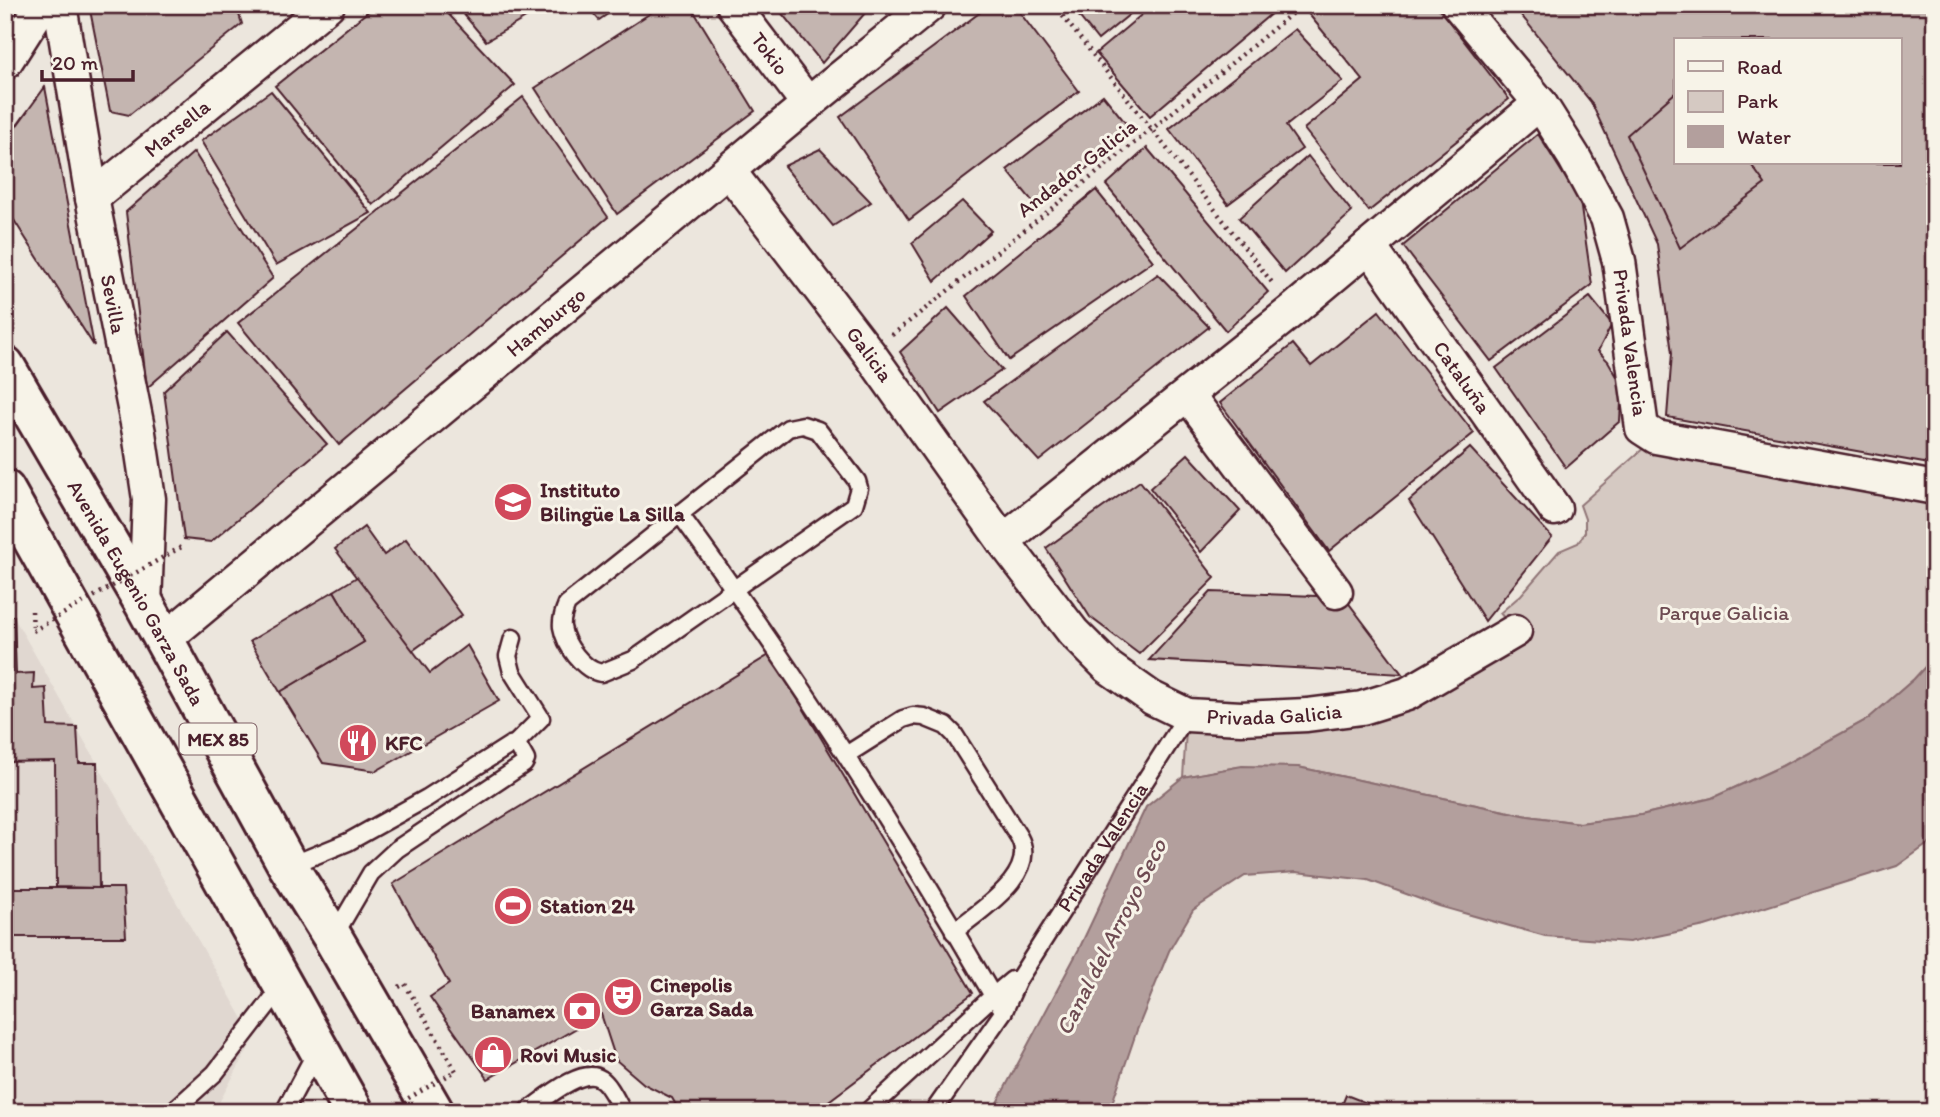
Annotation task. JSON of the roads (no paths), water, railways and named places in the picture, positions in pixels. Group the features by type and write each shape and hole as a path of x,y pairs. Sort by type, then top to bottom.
{"highway":[{"name":"Avenida Eugenio Garza Sada","path":"5,366 145,605 288,866 434,1112"},
{"name":"MEX 85","path":"9,502 354,1112"}],"street":[{"path":"5,63 42,5"},
{"name":"Sevilla","path":"60,5 92,198 139,433 147,489 145,605"},
{"name":"Marsella","path":"92,198 328,5"},
{"name":"Tokio","path":"733,5 808,104"},
{"name":"Hamburgo","path":"164,640 930,5"},
{"name":"Privada Valencia","path":"1458,5 1540,103 1608,218 1619,261 1642,428 1656,437 1935,488"},
{"path":"1003,541 1293,310 1540,103"},
{"name":"Galicia","path":"729,171 869,353 1003,541"},
{"name":"Cataluña","path":"1369,246 1555,509"},
{"path":"1188,395 1336,592"},
{"name":"Privada Galicia","path":"1003,541 1073,632 1108,667 1152,698 1187,715 1241,718 1307,715 1362,708 1406,694 1515,631"}],"lane":[{"path":"811,426 818,430 858,481 858,495 854,505 734,588 633,660 601,673 582,664 562,628 562,618 568,604 679,513 788,428 811,426"},
{"path":"679,513 734,588 846,754 1004,1011"},
{"path":"288,866 348,842 515,744 541,718 512,672 508,656 513,638"},
{"name":"Privada Valencia","path":"933,1112 1004,1011 1018,980 1187,715"},
{"path":"846,754 903,719 913,716 934,719 954,734 1023,843 1023,860 1014,881 954,932"},
{"path":"333,938 371,873 397,849 525,763 523,750 515,744"},
{"path":"867,1112 993,996 1013,980 1018,980"},
{"path":"172,1112 215,1073 283,985"},
{"path":"284,1112 318,1048"},
{"path":"533,1110 571,1081 594,1076 601,1079 623,1112"}],"water":[{"name":"Canal del Arroyo Seco","path":"1935,656 1935,839 1897,866 1705,926 1629,942 1545,936 1439,906 1368,880 1296,872 1245,876 1193,910 1169,951 1137,1030 1109,1112 992,1112 1079,949 1146,807 1183,777 1242,766 1298,767 1528,816 1580,823 1641,815 1712,798 1782,766 1868,719 1914,679"}],"place":[{"name":"Instituto Bilingüe La Silla","path":"513,502"},
{"name":"KFC","path":"358,743"},
{"name":"Station 24","path":"513,906"},
{"name":"Cinepolis Garza Sada","path":"623,997"},
{"name":"Banamex","path":"582,1011"},
{"name":"Rovi Music","path":"493,1055"}],"park label":[{"name":"Parque Galicia","path":"1724,613"}]}
